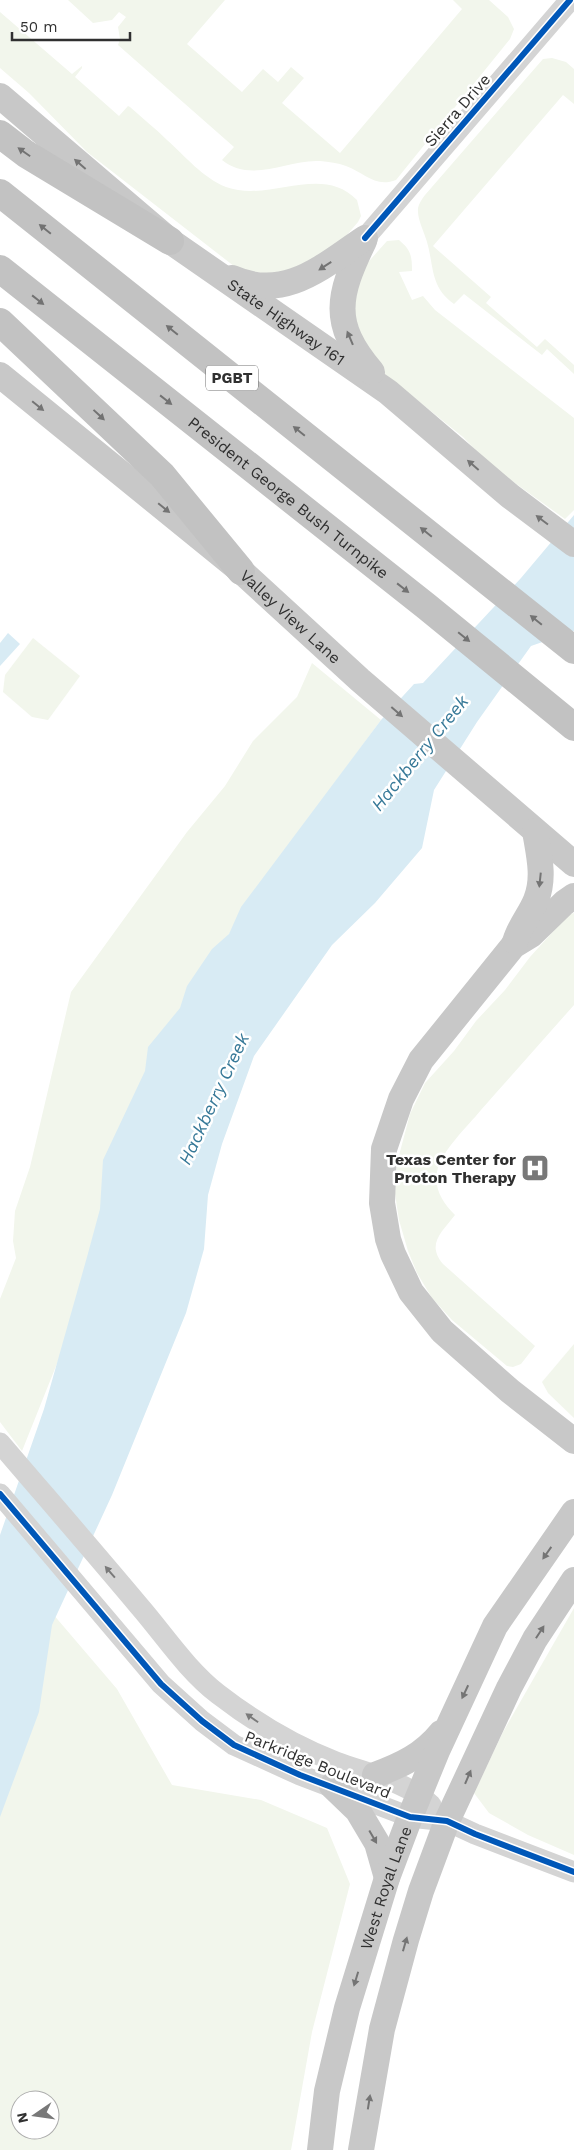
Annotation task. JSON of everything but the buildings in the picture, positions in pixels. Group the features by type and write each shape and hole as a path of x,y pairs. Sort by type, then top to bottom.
{"highway":[{"path":"0,134 26,154 170,241"},
{"name":"PGBT","path":"0,193 574,650"},
{"name":"President George Bush Turnpike","path":"0,269 426,606 573,727"},
{"path":"0,322 162,475 241,571"}],"main road":[{"name":"State Highway 161","path":"0,96 170,241 388,392 510,496 574,544"},
{"path":"206,266 236,279 258,284 276,285 296,281 314,274 365,238"},
{"path":"365,238 348,273 344,289 342,301 344,324 351,342 363,362 388,392"},
{"name":"Valley View Lane","path":"0,375 241,571 360,680 574,864"},
{"path":"513,946 519,927 536,901 541,879 535,832"},
{"path":"574,896 564,903 532,935 513,946 421,1060 401,1099 384,1149 382,1203 388,1239 393,1254 411,1292 442,1331 510,1391 574,1441"},
{"name":"West Royal Lane","path":"320,2150 327,2091 348,2008 387,1878 415,1806 450,1723 496,1626 574,1512"},
{"name":"West Royal Lane","path":"361,2150 374,2071 394,1982 421,1891 447,1821 526,1655 574,1580"},
{"path":"375,1775 403,1765 430,1747 450,1723"},
{"path":"332,1786 358,1811 377,1843 387,1878"}],"street":[{"name":"Sierra Drive","path":"365,238 570,0"},
{"name":"Parkridge Boulevard","path":"0,1443 178,1654 216,1693 264,1726 313,1752 375,1775 415,1806"},
{"name":"Parkridge Boulevard","path":"0,1494 161,1684 202,1722 234,1745 332,1786 415,1806 475,1834 574,1872"}],"shaded area":[{"path":"68,0 225,0 187,44 242,92 263,69 278,82 291,67 304,78 282,103 340,153 462,9 453,0 489,0 508,17 514,29 510,39 396,180 382,182 370,179 346,166 320,161 308,161 257,170 233,167 222,160 234,147 118,45 120,39 118,27 126,17 119,12 112,20 93,23"},
{"path":"0,12 72,74 82,66 75,77 119,116 128,106 130,107 195,166 218,183 243,191 260,191 311,184 328,185 343,189 357,200 361,216 358,222 329,256 294,277 239,270 87,152 29,93 0,68"},
{"path":"552,58 566,62 574,69 574,104 563,95 433,246 491,297 486,303 537,347 545,339 574,365 574,374 547,349 542,355 464,294 454,304 446,297 434,276 418,212 419,204 425,195 543,59"},
{"path":"399,240 406,247 411,257 412,271 399,272 412,300 423,296 435,310 574,418 574,510 565,519 490,465 463,437 376,367 348,307 362,269 387,241"},
{"path":"33,638 80,676 48,720 32,717 3,692 5,675"},
{"path":"312,663 381,720 311,815 229,934 22,1451 0,1422 0,1299 16,1258 13,1241 15,1211 30,1167 71,992 187,832 225,786 253,741 297,697"},
{"path":"574,913 574,1005 456,1139 440,1164 436,1179 440,1196 455,1215 438,1238 436,1250 438,1257 443,1264 535,1346 521,1364 513,1367 507,1366 452,1320 432,1298 417,1273 399,1220 395,1194 397,1163 410,1114 425,1083 454,1051 476,1021 505,990 530,957 568,915"},
{"path":"574,1344 574,1418 548,1393 542,1382"},
{"path":"0,1552 117,1689 172,1785 261,1800 327,1828 350,1884 312,2032 291,2150 0,2150"},
{"path":"574,1608 574,1855 528,1835 489,1813 474,1793 503,1732"}],"water":[{"name":"Hackberry Creek","path":"574,515 574,631 531,646 477,722 434,790 422,848 375,903 332,945 254,1056 222,1144 208,1195 204,1249 186,1313 112,1495 52,1625 39,1712 0,1817 0,1535 44,1409 87,1257 100,1209 103,1160 145,1071 148,1047 180,1008 187,986 212,949 229,934 241,907 381,720 414,684 423,683 521,578"},
{"path":"8,633 20,644 0,666 0,643"}],"cycle path":[{"path":"365,238 570,0"},
{"path":"0,1494 161,1684 202,1721 234,1745 300,1775 410,1817 447,1821 475,1834 574,1872"}],"place":[{"name":"Texas Center for Proton Therapy","path":"535,1168"}]}
